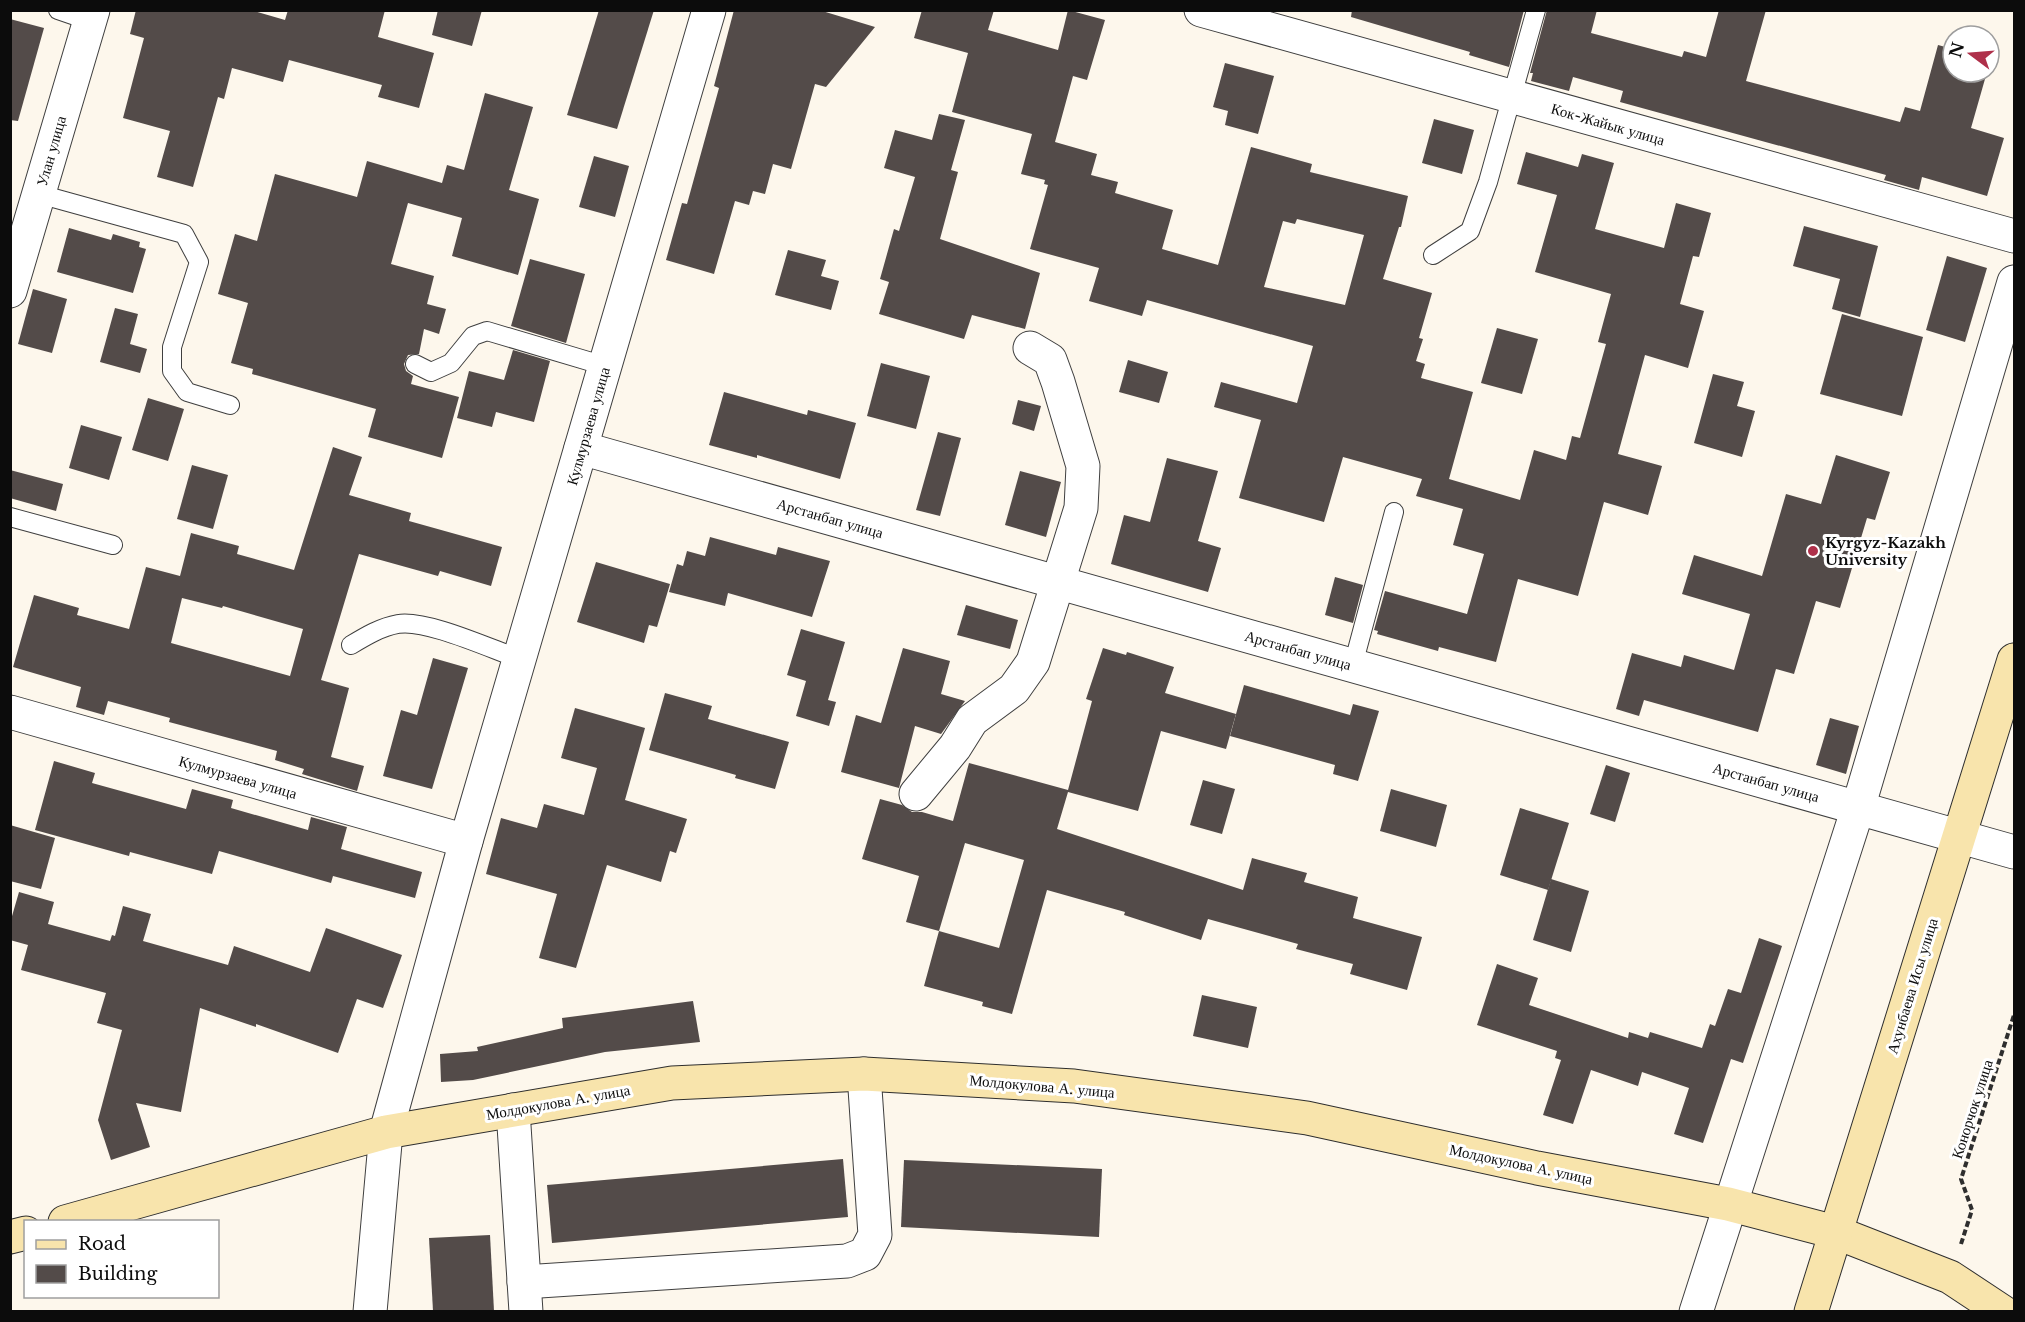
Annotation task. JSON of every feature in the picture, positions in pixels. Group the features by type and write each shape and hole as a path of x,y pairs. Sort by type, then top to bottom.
{"street":[{"name":"Кулмурзаева улица","path":"370,1311 386,1132 465,842 709,10"},
{"name":"Кок-Жайык улица","path":"1201,10 2014,236"},
{"name":"Улан улица","path":"10,291 28,204 91,16"},
{"path":"1696,1311 1728,1204 1858,808 2014,282"},
{"path":"916,794 954,747 972,720 1014,689 1033,662 1081,508 1083,466 1050,360 1030,348"},
{"name":"Арстанбап улица","path":"581,447 2014,852"},
{"name":"Ахунбаева Исы улица","path":"1811,1311 2014,660"},
{"name":"Кулмурзаева улица","path":"10,712 465,842"},
{"path":"513,1110 525,1296 847,1261 865,1254 875,1235 864,1074"},
{"name":"Молдокулова А. улица","path":"69,1220 386,1132 672,1083 864,1074 1074,1086 1307,1118 1537,1168 1728,1204 1834,1232 1950,1277 2003,1311"}],"lane":[{"path":"58,10 91,16"},
{"path":"1433,255 1470,231 1488,182 1536,10"},
{"path":"28,204 184,234 200,262 172,347 172,371 187,392 230,405"},
{"path":"415,364 431,372 451,363 473,336 487,332 605,366"},
{"path":"1353,665 1394,512"},
{"path":"10,517 113,545"},
{"path":"351,645 379,629 400,623 431,627 520,659"}],"path":[{"name":"Конорчок улица","path":"1961,1244 1972,1210 1961,1179 2014,1015"}],"building":[{"path":"136,10 251,10 285,20 288,10 385,10 378,37 434,53 419,108 378,97 382,85 289,60 283,82 232,68 224,99 218,97 193,187 157,177 170,131 123,118 144,38 130,34"},
{"path":"438,10 482,10 472,46 432,35"},
{"path":"599,10 654,10 617,129 567,115"},
{"path":"734,10 819,10 875,27 826,87 815,84 791,169 773,164 765,194 753,191 749,205 735,201 714,274 666,260 682,203 687,204 719,88 714,86"},
{"path":"922,10 994,10 988,30 1058,50 1068,10 1105,20 1087,80 1073,76 1055,142 1097,154 1091,175 1118,182 1115,193 1173,210 1162,249 1218,265 1251,147 1312,164 1310,172 1408,196 1401,227 1399,227 1383,279 1432,293 1419,338 1423,339 1416,361 1425,364 1421,378 1473,392 1449,479 1520,500 1534,450 1566,460 1572,436 1580,438 1606,344 1598,342 1611,294 1535,272 1557,195 1517,184 1526,152 1578,167 1582,154 1614,163 1595,229 1664,248 1676,203 1711,213 1699,257 1693,256 1680,304 1704,311 1688,368 1645,355 1618,454 1662,466 1648,515 1604,502 1578,596 1518,579 1496,662 1439,647 1438,651 1377,634 1378,631 1374,630 1385,591 1467,614 1484,554 1453,545 1463,509 1416,496 1422,479 1343,457 1324,522 1239,498 1261,420 1214,407 1221,382 1297,403 1313,346 1147,300 1142,316 1089,301 1099,268 1030,249 1048,185 1044,184 1045,180 1021,174 1032,134 952,112 968,53 914,38","holes":["1297,219 1364,235 1345,305 1264,287 1283,221 1295,224"]},
{"path":"1352,10 1524,10 1509,67 1469,55 1470,52 1351,17"},
{"path":"1547,10 1597,10 1591,33 1682,57 1684,51 1706,57 1719,10 1766,10 1746,81 1900,122 1905,107 1920,111 1938,45 1941,46 1941,84 1984,84 1971,128 2004,138 1987,196 1922,177 1919,190 1884,180 1886,175 1620,102 1623,91 1573,77 1569,91 1531,81 1533,73 1530,73"},
{"path":"10,19 44,28 18,121 10,120"},
{"path":"1225,63 1274,76 1258,134 1225,125 1228,111 1213,107"},
{"path":"485,93 533,107 509,190 539,199 518,275 452,256 462,218 408,203 391,264 434,276 427,304 446,309 439,334 424,329 419,354 408,355 404,364 406,371 413,376 411,384 459,397 442,458 368,437 376,409 252,374 253,369 231,363 248,303 218,294 235,234 257,241 275,174 357,197 367,161 442,183 447,165 464,170"},
{"path":"939,114 965,120 951,170 958,172 940,239 1040,273 1025,329 972,315 964,339 879,314 889,282 880,279 894,229 899,231 915,177 884,168 895,130 932,140"},
{"path":"1434,119 1474,130 1462,174 1422,163"},
{"path":"594,156 629,166 615,217 579,207"},
{"path":"1804,226 1878,246 1860,317 1832,309 1840,279 1793,266"},
{"path":"69,228 111,240 113,234 140,242 139,247 146,249 133,293 57,272"},
{"path":"788,250 826,260 821,276 839,281 831,310 775,295"},
{"path":"1947,256 1987,268 1965,342 1926,330"},
{"path":"530,259 585,274 566,343 511,326"},
{"path":"33,289 67,299 52,353 18,344"},
{"path":"115,308 138,314 130,344 147,349 140,373 100,362"},
{"path":"1842,314 1923,337 1902,416 1820,394"},
{"path":"1497,328 1538,339 1522,394 1481,383"},
{"path":"513,350 550,361 534,422 496,412 492,427 457,418 469,371 504,380"},
{"path":"1128,360 1168,372 1159,403 1119,392"},
{"path":"881,363 930,376 916,429 867,416"},
{"path":"1713,374 1744,382 1737,406 1755,411 1742,457 1694,443"},
{"path":"724,392 807,415 808,410 856,423 840,479 757,455 757,458 709,445"},
{"path":"148,398 184,409 168,461 132,450"},
{"path":"1018,400 1041,406 1034,431 1012,424"},
{"path":"81,425 122,437 109,480 69,468"},
{"path":"938,432 961,438 940,516 916,510"},
{"path":"333,447 362,457 349,495 411,513 409,521 502,547 491,586 440,571 438,576 359,554 321,680 349,688 331,757 364,766 357,791 302,774 304,769 275,760 277,751 169,722 170,718 108,701 104,715 76,707 81,687 13,667 34,595 79,608 77,615 129,629 146,567 180,576 191,533 239,546 237,554 294,570","holes":["182,598 222,608 223,606 303,629 290,676 171,643"]},
{"path":"1836,455 1890,472 1875,520 1867,518 1840,608 1816,601 1794,674 1776,669 1758,732 1644,700 1639,716 1616,709 1632,653 1681,667 1684,655 1734,670 1750,614 1682,594 1694,555 1762,576 1786,494 1821,504"},
{"path":"1167,458 1218,471 1198,541 1221,548 1208,592 1111,564 1124,515 1150,522"},
{"path":"192,465 228,475 213,529 177,519"},
{"path":"10,470 63,484 56,511 10,498"},
{"path":"1020,471 1061,482 1046,537 1005,525"},
{"path":"710,537 776,555 778,547 830,561 812,617 728,593 725,606 669,592 677,564 683,566 687,551 705,556"},
{"path":"596,562 670,584 657,627 649,625 644,643 577,622"},
{"path":"1335,577 1363,585 1353,623 1325,615"},
{"path":"966,605 1018,620 1010,649 957,635"},
{"path":"801,629 845,642 828,700 836,702 829,726 796,716 806,681 787,675"},
{"path":"903,648 950,661 941,694 965,701 941,734 915,726 899,788 841,772 856,715 881,723"},
{"path":"1103,648 1126,655 1127,652 1174,667 1165,693 1236,714 1226,749 1161,731 1138,811 1068,792 1057,829 1243,890 1252,858 1307,873 1304,882 1358,897 1353,918 1422,937 1407,990 1350,974 1353,964 1296,949 1298,944 1208,919 1201,940 1124,915 1125,912 1047,890 1012,1014 982,1006 983,1002 924,986 939,931 906,922 919,876 862,859 880,799 902,805 912,812 922,812 953,821 969,763 1068,790 1092,701 1086,699","holes":["965,843 1024,860 999,948 939,931"]},
{"path":"433,658 468,668 432,789 383,776 401,710 417,715"},
{"path":"1244,685 1350,715 1353,704 1379,711 1358,781 1333,774 1335,765 1230,736"},
{"path":"665,693 712,706 708,719 789,742 775,789 735,778 736,775 649,750"},
{"path":"575,708 645,728 625,800 687,819 676,853 670,851 661,882 607,865 576,968 539,958 557,894 486,874 501,818 537,828 544,804 584,815 597,768 561,758"},
{"path":"1830,718 1859,726 1846,774 1816,765"},
{"path":"54,761 95,773 92,783 186,809 192,789 233,800 231,808 308,830 311,817 347,827 341,849 422,872 415,898 333,876 331,883 219,851 212,874 130,852 129,856 35,830"},
{"path":"1606,765 1630,773 1615,822 1590,814"},
{"path":"1203,780 1235,789 1222,834 1190,825"},
{"path":"1391,789 1447,805 1436,847 1380,831"},
{"path":"1520,808 1569,823 1548,890 1500,875"},
{"path":"10,825 55,838 41,889 10,881"},
{"path":"1551,879 1589,891 1571,952 1533,940"},
{"path":"19,892 54,902 48,924 110,941 112,935 115,936 123,906 151,914 143,941 228,965 234,946 310,972 326,928 402,955 383,1008 357,999 338,1053 256,1024 256,1027 200,1008 181,1112 136,1103 150,1147 111,1160 98,1120 122,1030 97,1023 106,993 21,970 28,945 10,940 10,923"},
{"path":"1759,938 1782,946 1743,1063 1731,1059 1703,1143 1674,1134 1689,1088 1642,1072 1638,1086 1591,1070 1573,1124 1543,1115 1561,1060 1555,1058 1557,1051 1477,1025 1497,964 1538,978 1529,1005 1628,1038 1629,1032 1648,1038 1650,1032 1702,1048 1710,1024 1715,1026 1728,989 1741,993"},
{"path":"1202,995 1257,1007 1248,1048 1193,1036"},
{"path":"693,1001 700,1042 605,1052 473,1080 441,1082 440,1054 478,1051 477,1047 563,1028 562,1018"},
{"path":"843,1159 848,1217 552,1243 547,1185"},
{"path":"904,1160 1102,1169 1099,1237 901,1227"},
{"path":"490,1235 494,1311 433,1311 429,1238"}],"place":[{"name":"Kyrgyz-Kazakh University","path":"1813,551"}]}
